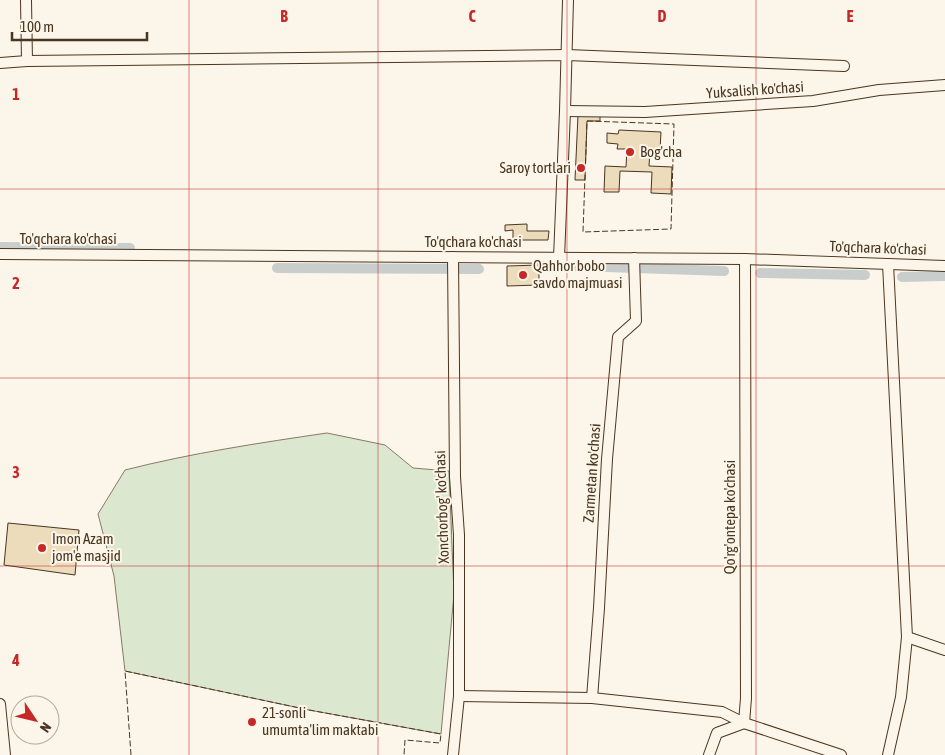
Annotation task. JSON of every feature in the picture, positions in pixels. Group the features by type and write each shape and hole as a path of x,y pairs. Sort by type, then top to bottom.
{"street":[{"path":"26,0 27,61"},
{"path":"559,258 568,0"},
{"path":"0,63 27,61 567,55 844,66"},
{"name":"Yuksalish ko'chasi","path":"565,110 645,112 813,101 879,90 945,85"},
{"name":"To'qchara ko'chasi","path":"0,254 745,259 934,266 945,264"},
{"name":"Xonchorbog' ko'chasi","path":"453,257 455,477 459,535 459,696 453,755"},
{"name":"Zarmetan ko'chasi","path":"592,698 618,337 636,321 634,258"},
{"name":"Qo'rg'ontepa ko'chasi","path":"744,723 746,698 745,259"},
{"path":"888,264 907,637 901,697 888,755"},
{"path":"907,637 945,650"},
{"path":"459,696 592,698 722,712 744,723 841,755"},
{"path":"0,704 5,755"},
{"path":"709,755 717,733 744,723"}],"green space":[{"path":"327,433 385,445 413,468 449,471 454,594 441,734 309,710 125,671 114,576 98,514 125,470 200,453"}],"building":[{"path":"578,115 600,116 600,121 587,121 585,180 575,180"},
{"path":"619,130 661,132 660,150 650,150 649,166 672,167 671,194 651,193 652,172 620,171 619,192 604,192 605,166 626,167 627,149 617,149 618,144 607,143 607,133 618,134"},
{"path":"527,224 527,231 549,231 548,240 513,240 513,230 505,231 505,225"},
{"name":"Qahhor bobo savdo majmuasi","path":"539,265 539,285 507,286 507,266"},
{"name":"Imon Azam jom'e masjid","path":"8,523 79,530 75,575 4,565"}],"waterway":[{"path":"0,247 130,248"},
{"path":"577,266 724,271"},
{"path":"277,268 479,269"},
{"path":"760,273 865,275"},
{"path":"902,277 945,276"}],"fence":[{"path":"587,121 674,124 671,229 583,232 587,121"},
{"path":"131,755 125,671 309,710 441,734 440,743 405,740 404,755"}],"place":[{"name":"Bog'cha","path":"630,152"},
{"name":"Saroy tortlari","path":"581,168"},
{"name":"Qahhor bobo savdo majmuasi","path":"523,275"},
{"name":"Imon Azam jom'e masjid","path":"42,548"},
{"name":"21-sonli umumta'lim maktabi","path":"252,722"}]}
